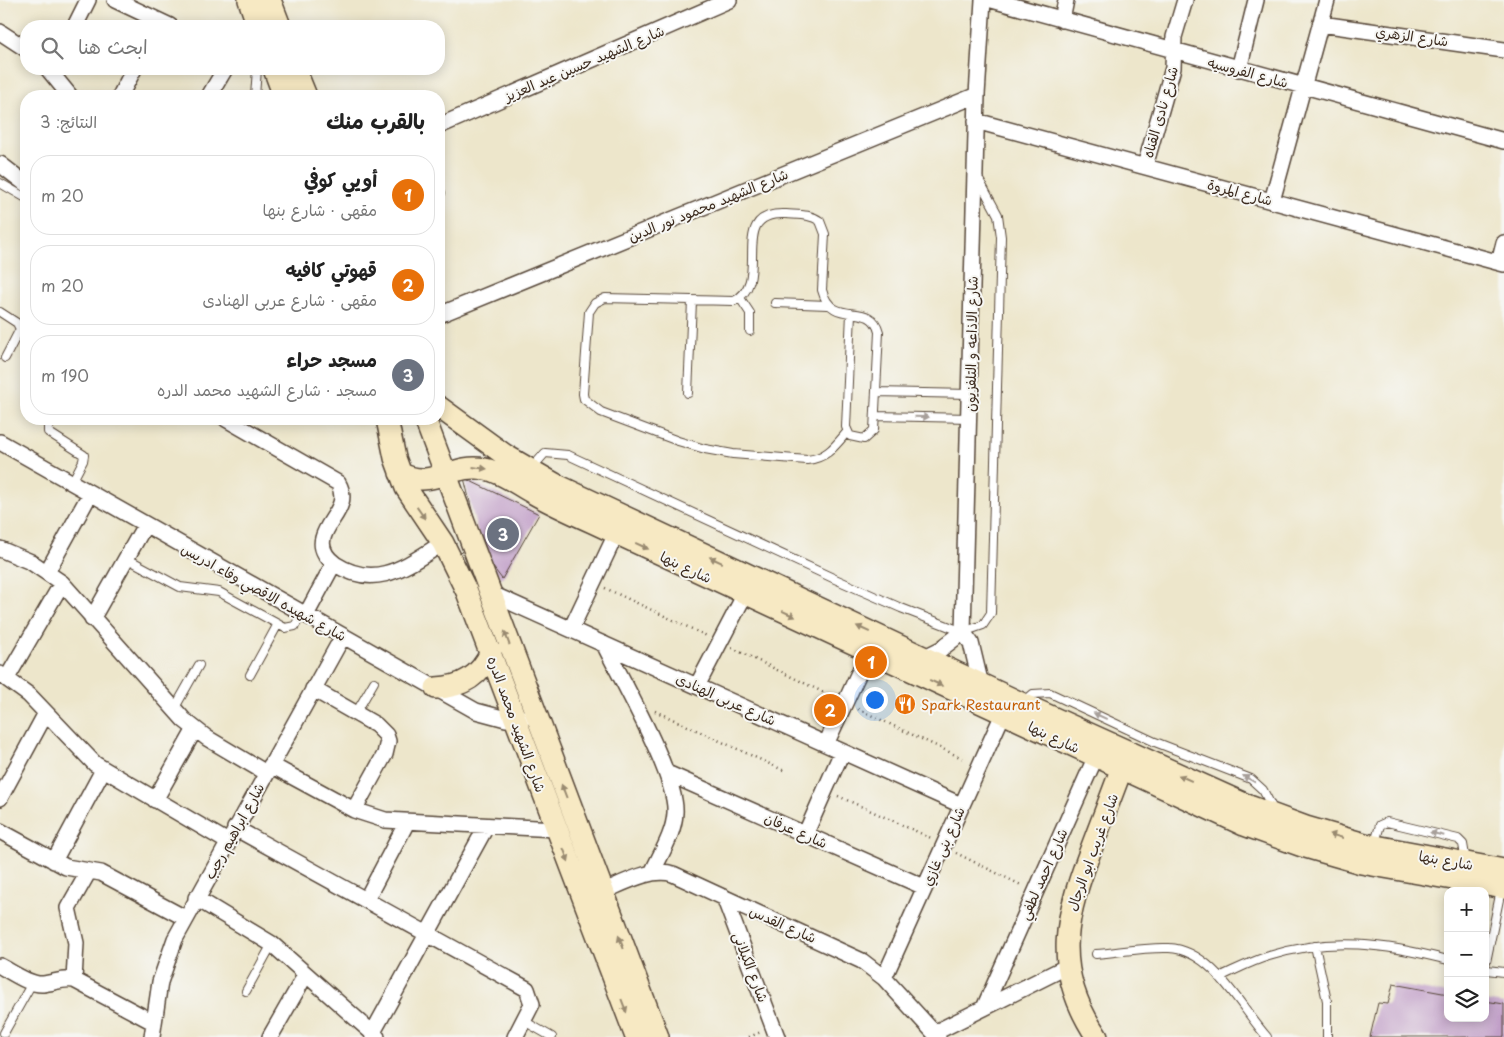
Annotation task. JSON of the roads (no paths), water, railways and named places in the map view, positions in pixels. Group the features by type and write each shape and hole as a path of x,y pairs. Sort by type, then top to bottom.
{"main road":[{"path":"248,0 256,20"},
{"path":"270,0 278,20"},
{"path":"276,75 282,90"},
{"path":"298,75 304,90"},
{"name":"شارع بنها","path":"445,412 480,439 530,470 581,497 1023,704 1099,749"},
{"name":"شارع الشهيد محمد الدره","path":"388,425 400,473 414,502 443,543 460,575 491,652 526,717 602,892 658,1037"},
{"name":"شارع الشهيد محمد الدره","path":"427,425 490,593 556,829 636,1037"},
{"name":"شارع بنها","path":"400,473 422,480 470,467 495,471 543,498 616,534 1003,714 1277,817 1468,879"},
{"path":"436,688 454,686 470,680 486,663 491,652"},
{"name":"شارع بنها","path":"1125,761 1216,813 1302,846 1391,870 1503,882"},
{"name":"شارع غريب ابو الرجال","path":"1097,1037 1081,1009 1068,966 1067,931 1074,894 1125,761"}],"street":[{"path":"78,20 88,0"},
{"name":"شارع الشهيد حسين عبد العزيز","path":"445,123 709,4 729,0"},
{"name":"شارع الاذاعه و التلفزيون","path":"981,685 971,643 963,632 970,418 976,121 982,0"},
{"name":"شارع الفروسيه","path":"992,0 1239,70 1504,141"},
{"path":"1062,20 1066,0"},
{"name":"شارع نادى القناه","path":"1145,166 1173,68 1174,37 1184,0"},
{"path":"1239,70 1256,0"},
{"path":"1272,201 1327,0"},
{"path":"121,2 154,20"},
{"name":"شارع الزهري","path":"1321,24 1504,50"},
{"path":"0,32 20,45"},
{"path":"55,75 66,90"},
{"path":"123,90 131,75"},
{"path":"213,90 222,75"},
{"name":"شارع الشهيد محمود نور الدين","path":"445,313 977,95"},
{"name":"شارع المروة","path":"976,121 1502,264"},
{"path":"0,164 20,179"},
{"path":"1502,264 1504,244"},
{"path":"236,425 338,483 341,489 342,503 323,537 322,545 324,552 334,563 350,572 361,575 384,575 405,566 443,543"},
{"name":"شارع شهيده الاقصي وفاء ادريس","path":"0,442 71,484 485,715 526,717"},
{"path":"47,572 90,494"},
{"path":"92,619 145,525"},
{"path":"570,629 616,534"},
{"path":"0,549 47,572 62,583 173,710 195,729 268,769 375,818 486,827 556,829"},
{"path":"304,614 334,563"},
{"path":"62,583 4,676 22,689 88,758 103,770 155,800 366,900 527,989 532,1004 514,1037"},
{"name":"شارع عربى الهنادى","path":"490,593 961,806"},
{"path":"697,686 745,594"},
{"path":"923,658 941,650 963,632"},
{"name":"شارع ابراهيم رجب","path":"155,1032 158,990 166,960 185,918 343,636"},
{"path":"604,644 667,773 675,801 675,818 652,874"},
{"path":"826,744 869,652"},
{"path":"313,689 382,729 388,741 385,754 354,810"},
{"path":"0,798 46,713"},
{"name":"شارع بنى غازي","path":"884,978 1003,714"},
{"path":"155,800 195,729"},
{"name":"شارع احمد لطفي","path":"984,1008 1099,749"},
{"path":"805,834 842,752"},
{"path":"54,861 103,770"},
{"name":"شارع عرفان","path":"667,773 924,888"},
{"path":"366,900 407,822"},
{"path":"196,898 272,944 374,1035 486,827"},
{"path":"0,831 71,869 101,873 185,918"},
{"path":"74,980 76,948 68,908 89,871"},
{"name":"شارع القدس","path":"602,892 652,874 663,872 673,874 854,956 884,978 936,1035"},
{"name":"شارع الكيلانى","path":"724,897 777,1037"},
{"path":"0,966 32,982 43,984 61,979 74,980 155,1032"},
{"path":"936,1035 984,1008 1068,966"},
{"path":"270,1037 306,974"}],"lane":[{"path":"255,90 257,75"},
{"path":"530,470 545,453 568,454 835,579 963,632 983,625 991,613 1001,237 998,215 975,172"},
{"path":"0,183 20,195"},
{"path":"847,432 859,440 868,438 874,430 878,326 870,317 851,313 835,310 828,305 822,290 824,227 815,217 808,216 773,214 758,221 754,231 750,282 740,298 728,302 606,298 595,303 589,312 584,399 601,412 678,441 733,454 807,460 818,459 828,454 847,432 851,313"},
{"path":"740,298 750,313 750,331"},
{"path":"688,394 692,301"},
{"path":"775,303 828,305"},
{"path":"0,312 17,322 20,329 5,358"},
{"path":"876,392 970,394"},
{"path":"875,416 970,418"},
{"path":"50,425 48,432 84,454 83,461 71,484"},
{"path":"126,558 180,587 219,592 285,628 292,628 304,614"},
{"path":"250,675 278,624"},
{"path":"173,710 198,665"},
{"path":"356,713 374,682"},
{"path":"1023,704 1033,694 1050,693 1155,742 1251,779 1263,790 1277,817"},
{"path":"1489,952 1503,882"},
{"path":"1219,977 1268,956 1315,946 1352,943 1403,948 1444,959"},
{"path":"246,991 272,944"},
{"path":"1315,946 1327,1001 1327,1037"},
{"path":"1096,954 1169,948 1180,950 1201,960 1219,977 1267,1037"},
{"path":"1489,968 1504,972"},
{"path":"4,1033 32,982"},
{"path":"524,1021 552,1037"}],"place":[{"name":"مسجد حراء","path":"503,534"},
{"name":"أويي كوفي","path":"871,662"},
{"name":"Spark Restaurant","path":"905,704"},
{"name":"قهوتي كافيه","path":"830,710"}]}
